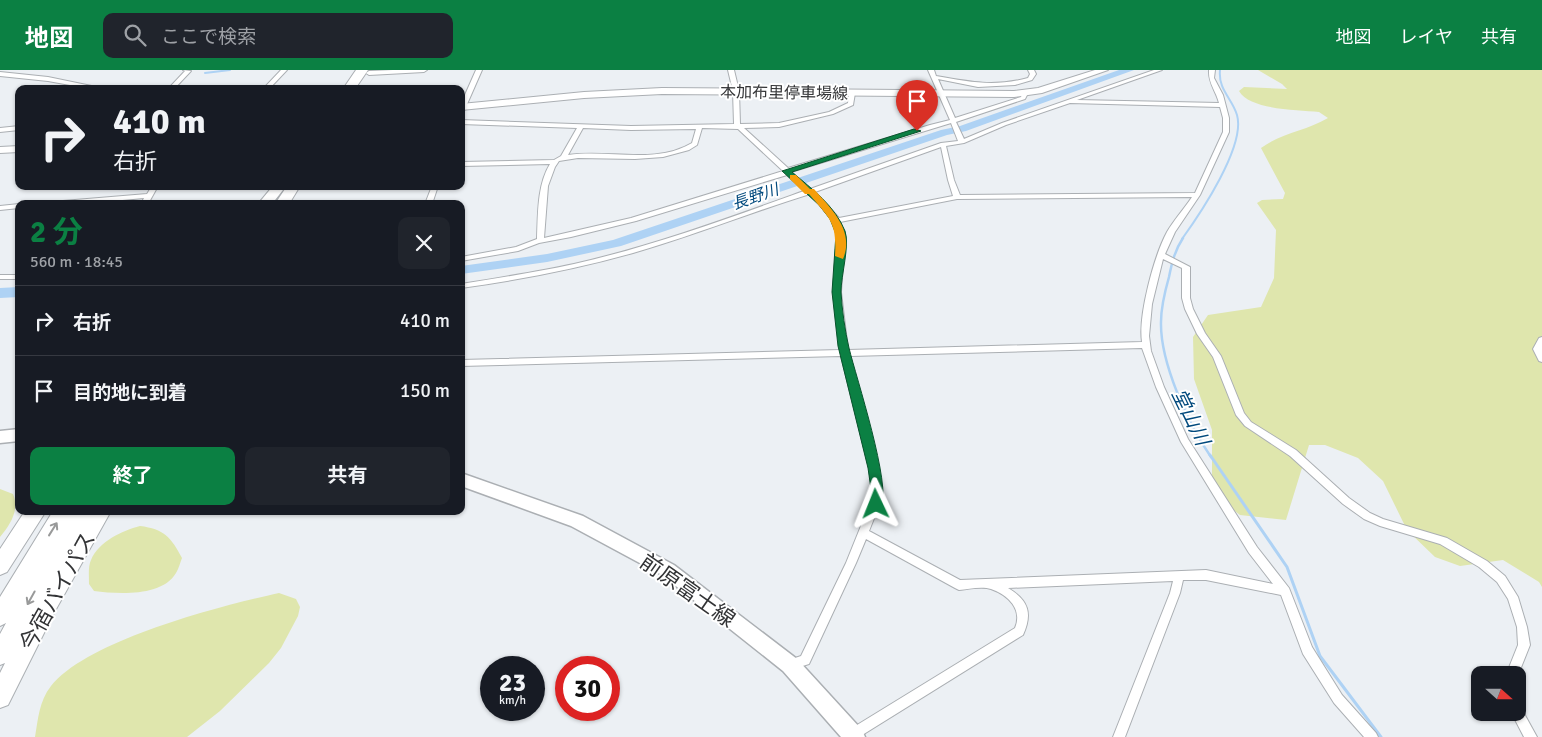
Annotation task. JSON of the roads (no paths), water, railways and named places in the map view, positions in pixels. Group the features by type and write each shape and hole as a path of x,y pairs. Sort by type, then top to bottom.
{"highway":[{"path":"353,85 367,71"},
{"path":"360,85 367,71"},
{"path":"271,200 284,190"},
{"path":"275,200 285,190"},
{"path":"0,566 33,515"},
{"path":"0,616 62,515"},
{"path":"0,655 81,515"},
{"name":"今宿バイパス","path":"0,697 56,588 99,515"}],"main road":[{"name":"本加布里停車場線","path":"465,108 631,92 1025,93 1051,87 1104,70"},
{"path":"0,150 15,149"},
{"path":"0,437 15,435"},
{"name":"前原富士線","path":"465,480 577,521 668,570 790,664 852,736"}],"street":[{"path":"175,85 188,71 186,70"},
{"path":"270,85 284,70"},
{"path":"367,71 424,70"},
{"path":"465,102 480,70"},
{"path":"732,70 736,91 738,127 809,191 836,221 841,240 836,271 836,292 845,353 877,486 876,504 806,660 790,664"},
{"path":"931,70 960,140"},
{"path":"934,77 978,85 1015,83 1030,79 1033,74 1032,70"},
{"path":"465,286 519,279 602,259 698,231 1158,70"},
{"path":"1212,70 1211,78 1223,105 1226,118 1226,132 1198,195 1171,232 1160,255 1148,304 1145,328 1146,345 1160,387 1184,440 1253,550 1285,591 1307,650 1338,699 1372,737"},
{"path":"0,74 48,78 82,85"},
{"path":"465,122 581,127 699,128 788,124 831,113 851,104 852,93"},
{"path":"465,259 518,249 540,240 540,242 565,237 641,218 932,126 954,122 1023,98 1025,93"},
{"path":"1067,102 1223,105"},
{"path":"564,158 581,127"},
{"path":"0,130 15,128"},
{"path":"465,164 554,162 564,158 628,157 679,152 695,144 699,128"},
{"path":"943,144 957,197"},
{"path":"540,240 546,181 554,162"},
{"path":"146,200 152,190"},
{"path":"836,221 957,197 1198,195"},
{"path":"100,200 148,196"},
{"path":"0,208 15,206"},
{"path":"1160,255 1186,267 1186,298 1189,309 1201,334 1217,356 1240,415 1248,424 1293,452 1346,501 1367,516 1443,542 1483,564 1501,579 1513,597 1522,627 1524,645 1516,666"},
{"path":"0,277 15,277"},
{"path":"1542,340 1537,349 1542,359"},
{"path":"465,363 1146,345"},
{"path":"864,533 959,585 1206,575 1285,591"},
{"path":"1119,737 1172,601 1179,576"},
{"path":"852,736 1019,631 1024,616 1018,601 1011,594 988,583"},
{"path":"1522,721 1531,737"}],"waterway":[{"path":"205,73 230,70"},
{"name":"長野川","path":"465,269 547,258 616,243 945,132 962,129 1129,70"},
{"name":"堂山川","path":"1182,239 1210,197 1235,144 1238,128 1237,115 1223,89 1220,70"},
{"name":"堂山川","path":"1183,238 1174,256 1164,299 1161,316 1162,338 1170,374 1177,392 1193,428 1211,457"},
{"name":"長野川","path":"0,293 15,292"},
{"name":"堂山川","path":"1210,455 1287,567 1320,656 1381,737"}]}
